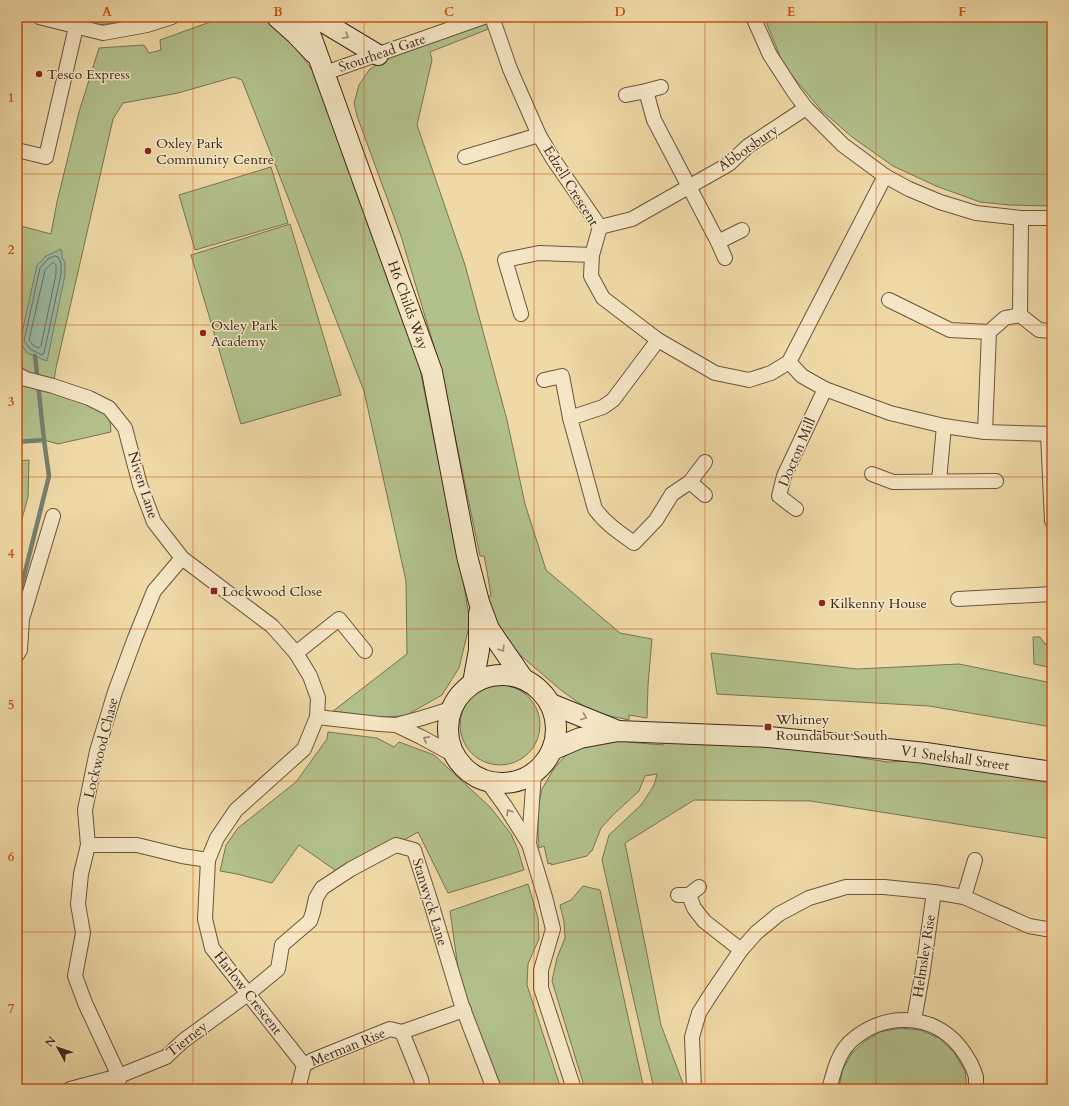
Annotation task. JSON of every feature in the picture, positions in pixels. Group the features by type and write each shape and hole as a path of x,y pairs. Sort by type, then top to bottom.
{"street":[{"path":"39,17 103,33 147,25 172,17"},
{"path":"277,17 296,34 322,66"},
{"name":"H6 Childs Way","path":"304,17 432,372 467,556 478,602 489,629 522,678"},
{"path":"315,17 378,55"},
{"name":"Stourhead Gate","path":"322,66 378,55 484,17"},
{"name":"Edzell Crescent","path":"492,17 510,69 539,135 553,159 600,227 592,255 591,276 603,298 658,340 715,373 749,380 771,373 789,362"},
{"path":"753,17 770,55 806,108 843,144 885,176 903,187 947,204 976,213 1021,218 1052,218"},
{"path":"17,150 46,157 76,27"},
{"path":"626,95 661,87"},
{"path":"646,91 654,120 725,258"},
{"name":"Abbotsbury","path":"600,227 632,219 729,164 748,146 806,108"},
{"path":"465,157 539,135"},
{"path":"885,176 789,362 802,376 825,389 890,413 944,426 985,432 1050,434 1052,521"},
{"path":"1020,315 1021,218"},
{"path":"718,242 742,230"},
{"path":"521,314 505,260 539,253 592,255"},
{"path":"889,300 950,330 989,332"},
{"path":"985,432 989,332 1004,318 1020,315 1039,330 1052,331"},
{"path":"570,418 603,407 613,400 658,340"},
{"name":"Niven Lane","path":"22,376 89,398 109,408 125,428 140,485 154,522 182,558"},
{"path":"544,380 562,376 570,418 596,509 600,516 612,528 634,543 656,520 672,494 690,482 705,462"},
{"name":"Docton Mill","path":"796,509 779,496 784,476 825,389"},
{"path":"939,481 944,426"},
{"path":"872,474 893,482 996,481"},
{"path":"690,482 706,495"},
{"path":"17,655 20,650 22,619 53,516"},
{"name":"Harlow Crescent","path":"182,558 272,626 296,653 310,676 318,698 318,717 304,750 236,810 218,838 208,860 205,918 212,948 249,993 304,1065"},
{"name":"Lockwood Chase","path":"119,1083 75,976 83,934 78,904 81,874 88,844 85,810 97,751 115,692 135,638 154,591 182,558"},
{"path":"958,599 1052,594"},
{"name":"H6 Childs Way","path":"473,682 480,650 478,602"},
{"path":"296,653 340,619 365,651"},
{"path":"505,674 522,678 534,684 544,693 551,704 556,719 556,735 552,750 545,763 534,773 519,780 503,783 487,781 474,775 463,766 454,755 449,740 448,724 451,709 460,694 473,682 488,676 505,674"},
{"name":"V1 Snelshall Street","path":"551,704 618,731"},
{"path":"396,725 451,709"},
{"path":"318,717 396,725 422,737 454,755"},
{"name":"V1 Snelshall Street","path":"552,750 580,738 618,731 769,737 926,753 1052,772"},
{"path":"530,848 534,773"},
{"path":"487,781 505,806 530,848 545,897 553,929 542,970 541,988 574,1089"},
{"path":"88,844 137,845 182,856 208,860"},
{"name":"Stanwyck Lane","path":"249,993 278,969 282,945 310,921 316,898 322,888 351,869 396,845 414,850 464,1010 494,1089"},
{"path":"964,897 975,860"},
{"path":"694,1089 692,1037 699,1013 741,950 756,932 779,914 809,898 846,887 884,887 934,892 964,897 1029,926 1052,930"},
{"path":"689,892 694,908 704,921 741,950"},
{"name":"Helmsley Rise","path":"914,1020 934,892"},
{"name":"Tierney","path":"70,1089 119,1083 166,1057 183,1040 249,993"},
{"path":"402,1032 464,1010"},
{"path":"830,1089 836,1063 849,1043 868,1028 890,1020 914,1020 935,1026 954,1039 967,1056 976,1077 976,1089"},
{"name":"Merman Rise","path":"304,1065 390,1029 402,1032 421,1079 423,1089"},
{"path":"298,1089 304,1065"}],"green space":[{"path":"74,17 148,17 138,20 98,25"},
{"path":"224,17 255,17 265,20 274,26 292,43 320,81 418,359 439,465 451,507 470,622 459,668 442,695 405,716 377,717 333,711 407,654 406,581 364,391 242,80 234,77 178,93 123,103 113,119 53,386 109,408 111,432 58,444 44,440 17,442 17,225 51,234 57,202 79,112 99,48 144,45 149,53 161,50 160,40"},
{"path":"764,17 1052,17 1052,206 1009,205 980,202 936,186 893,166 852,137 821,110 784,66"},
{"path":"480,22 486,23 491,28 430,52 432,60 417,125 465,265 507,420 525,504 546,570 620,633 652,639 647,718 629,715 629,720 592,712 562,691 520,655 502,635 487,597 491,596 484,556 480,556 442,373 401,236 357,116 354,103 359,85 369,70 381,61"},
{"path":"271,167 288,223 195,250 179,195"},
{"path":"290,224 341,395 241,424 191,255"},
{"path":"29,460 28,497 17,537 17,461"},
{"path":"1033,637 1040,637 1045,644 1052,644 1052,668 1034,664"},
{"path":"711,653 857,669 959,664 1052,683 1052,727 929,706 717,694"},
{"path":"500,685 515,688 528,697 537,710 540,725 537,740 528,753 515,762 500,765 485,762 472,753 463,740 460,725 463,710 472,697 485,688"},
{"path":"328,732 377,738 394,747 399,742 434,755 490,807 511,834 524,870 448,893 418,832 342,875 299,845 272,883 220,871 226,845 238,828 296,782 327,739"},
{"path":"627,737 627,742 663,745 663,738 819,748 855,757 888,762 934,760 1052,777 1052,839 811,801 694,800 625,843 661,1025 685,1089 654,1089 602,860 609,835 641,805 653,787 657,774 645,776 639,791 601,828 592,851 587,856 551,865 551,863 548,864 544,846 539,848 538,808 542,789 553,770 565,756 582,746"},
{"path":"528,884 538,918 539,939 528,964 527,985 561,1089 494,1089 464,1010 450,911"},
{"path":"583,886 600,890 644,1089 585,1089 552,981 557,958 565,938 564,922 560,905 571,900"},
{"path":"900,1028 920,1030 939,1038 954,1052 965,1071 967,1089 839,1089 843,1069 852,1053 865,1041 880,1032"}],"water":[{"path":"61,249 62,258 65,262 65,275 47,361 27,353 20,342 37,265 46,256"}],"waterway":[{"path":"17,604 49,476 35,356"},
{"path":"17,442 44,440"}],"place":[{"name":"Tesco Express","path":"39,74"},
{"name":"Oxley Park Community Centre","path":"148,151"},
{"name":"Oxley Park Academy","path":"203,333"},
{"name":"Lockwood Close","path":"214,591"},
{"name":"Kilkenny House","path":"822,603"},
{"name":"Whitney Roundabout South","path":"768,727"}]}
